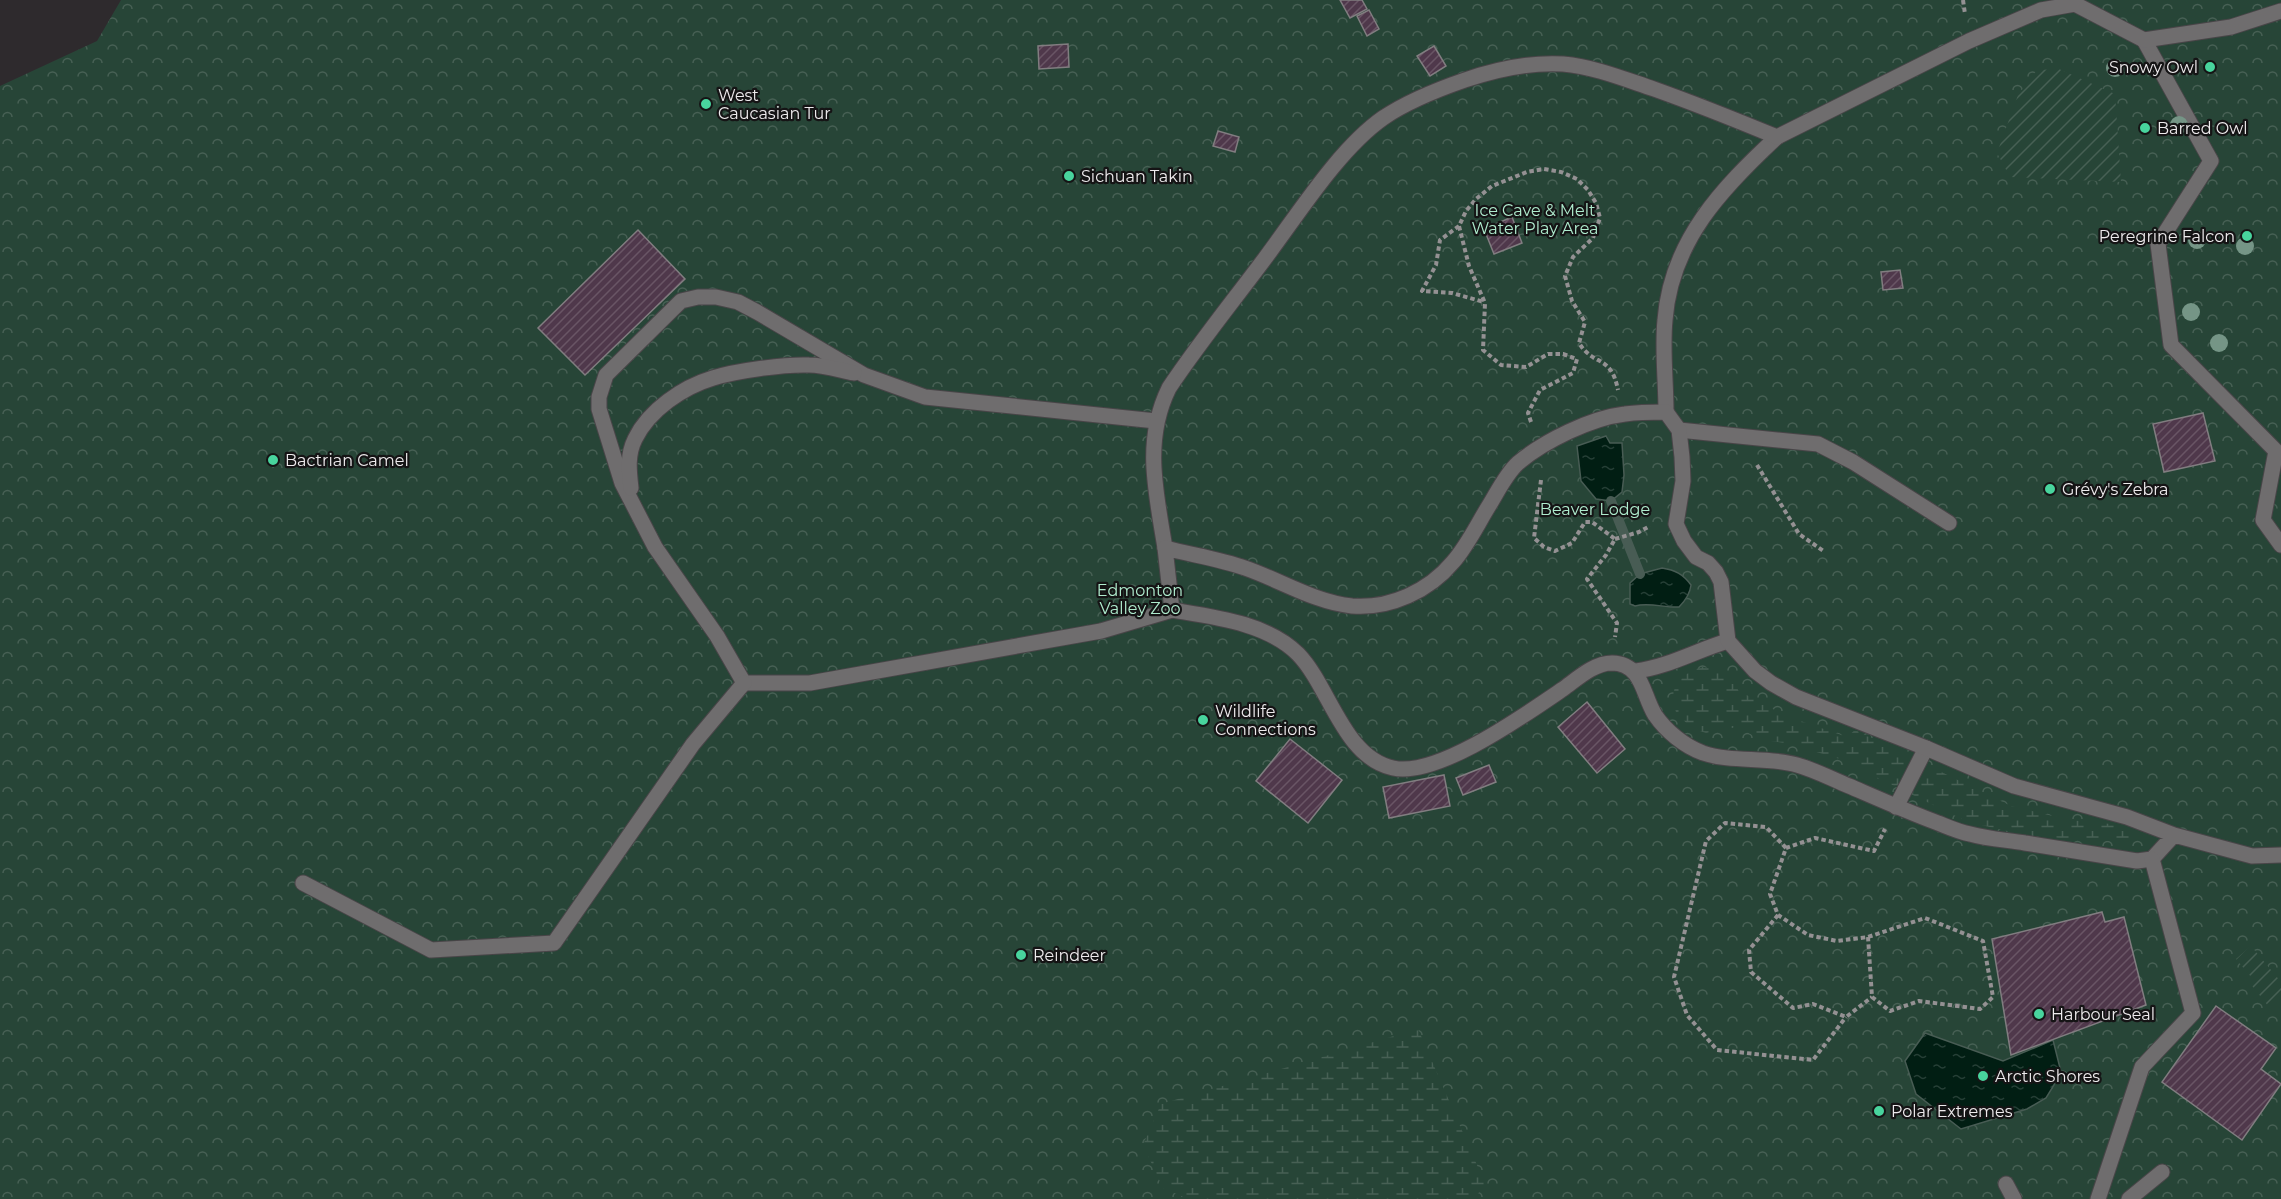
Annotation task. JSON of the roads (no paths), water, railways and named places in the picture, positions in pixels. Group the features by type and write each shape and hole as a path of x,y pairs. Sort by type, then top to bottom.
{"street":[{"path":"2281,545 2263,520 2278,451 2171,345 2158,244 2211,160 2144,40 2075,4 2041,10 1969,42 1777,137 1741,170 1709,207 1682,251 1673,274 1664,322 1666,412 1679,430 1683,481 1676,524 1684,541 1696,557 1708,563 1716,572 1721,582 1728,641 1755,671 1796,697 1926,748 2013,786 2127,817 2174,835 2252,856 2281,855"},
{"path":"2144,40 2231,27 2281,11"},
{"path":"1172,610 1166,548 1155,482 1153,443 1156,421 1168,388 1344,154 1382,119 1432,92 1485,73 1512,66 1563,64 1614,75 1714,111 1777,137"},
{"path":"744,683 717,636 655,547 622,483 600,409 601,385 612,367 681,301 698,297 716,297 738,302 864,375"},
{"path":"633,503 628,463 635,439 653,414 675,396 713,378 785,366 810,365 864,375 925,397 1156,421"},
{"path":"1166,548 1243,567 1328,601 1353,606 1379,605 1404,598 1440,576 1454,561 1505,480 1518,464 1537,451 1571,431 1623,414 1666,412"},
{"path":"1679,430 1818,444 1853,462 1949,524"},
{"path":"744,683 810,683 1101,631 1172,610 1224,620 1269,634 1282,642 1298,654 1361,750 1374,761 1391,768 1406,770 1437,763 1516,721 1595,667 1611,663 1624,665 1636,671 1654,669 1703,648 1728,641"},
{"path":"1636,671 1654,713 1665,728 1699,752 1722,758 1770,760 1796,764 1896,807 1969,834 2136,861 2152,860 2174,835"},
{"path":"303,883 430,950 555,943 693,744 744,683"},
{"path":"1896,807 1926,748"},
{"path":"2098,1199 2142,1066 2193,1013 2152,860"},
{"path":"2128,1199 2162,1172"},
{"path":"2006,1184 2014,1199"}],"water":[{"path":"1606,436 1610,443 1622,443 1624,475 1622,492 1611,501 1596,499 1581,481 1577,446"},
{"path":"1662,568 1678,573 1691,585 1689,594 1679,607 1630,604 1630,583 1640,574"},
{"name":"Arctic Shores","path":"1925,1033 2003,1061 2053,1040 2060,1068 2046,1098 2027,1109 1961,1129 1916,1094 1905,1061"}],"waterway":[{"path":"1611,501 1640,574"}],"place":[{"name":"Snowy Owl","path":"2210,67"},
{"name":"West Caucasian Tur","path":"706,104"},
{"name":"Barred Owl","path":"2145,128"},
{"name":"Sichuan Takin","path":"1069,176"},
{"name":"Peregrine Falcon","path":"2247,236"},
{"name":"Bactrian Camel","path":"273,460"},
{"name":"Grévy's Zebra","path":"2050,489"},
{"name":"Wildlife Connections","path":"1203,720"},
{"name":"Reindeer","path":"1021,955"},
{"name":"Harbour Seal","path":"2039,1014"},
{"name":"Arctic Shores","path":"1983,1076"},
{"name":"Polar Extremes","path":"1879,1111"}],"park label":[{"name":"Ice Cave & Melt Water Play Area","path":"1535,219"},
{"name":"Beaver Lodge","path":"1595,509"},
{"name":"Edmonton Valley Zoo","path":"1140,599"}]}
